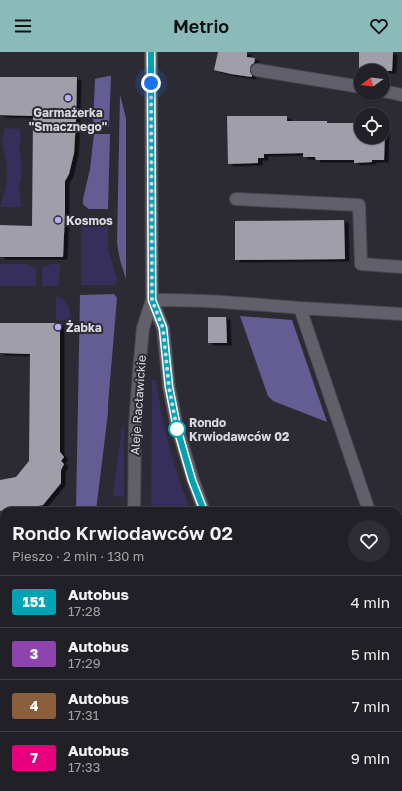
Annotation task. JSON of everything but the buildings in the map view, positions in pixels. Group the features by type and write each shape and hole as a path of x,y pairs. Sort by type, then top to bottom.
{"street":[{"name":"Aleje Racławickie","path":"134,507 135,426 143,328 152,300 151,52"},
{"path":"257,70 354,86"},
{"path":"390,92 402,95"},
{"path":"236,199 359,205 361,264 402,267"},
{"name":"Aleje Racławickie","path":"152,300 163,328 169,387 177,428 192,480 202,507"},
{"path":"152,300 235,302 300,308 402,314"},
{"path":"300,308 368,507"}],"shaded area":[{"path":"111,76 109,127 93,126 95,79"},
{"path":"120,95 126,118 126,279 120,260 117,243"},
{"path":"5,128 20,129 21,139 19,148 21,159 21,179 19,186 21,207 0,207 6,187 7,177 7,164 2,144"},
{"path":"94,134 110,134 108,209 89,209 83,204 90,169"},
{"path":"86,218 108,218 108,249 117,280 115,285 81,285 81,225"},
{"path":"0,264 27,264 36,268 36,286 0,286"},
{"path":"52,264 60,264 59,285 42,286 42,267"},
{"path":"114,294 117,298 108,413 96,507 76,507 80,295"},
{"path":"56,296 60,297 68,305 71,320 56,320"},
{"path":"240,316 292,320 327,422 273,401 268,396"},
{"path":"152,380 156,380 169,447 190,507 151,507"},
{"path":"122,426 124,426 124,497 113,496"}],"bus line":[{"name":"151","path":"151,52 152,300 163,328 169,387 177,428 192,480 202,507"}],"place":[{"name":"Garmażerka \"Smacznego\"","path":"68,98"},
{"name":"Kosmos","path":"58,220"},
{"name":"Żabka","path":"58,327"},
{"name":"Rondo Krwiodawców 02","path":"177,429"}],"route":[{"path":"151,83 152,300 163,328 169,387 177,429"}]}
